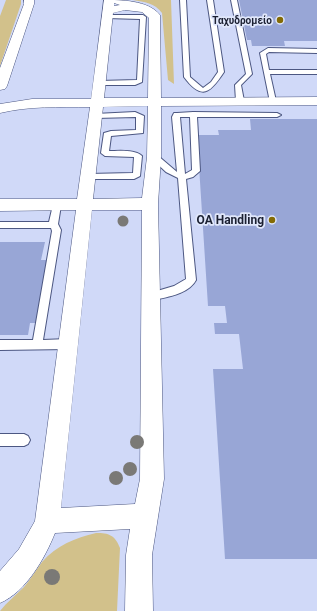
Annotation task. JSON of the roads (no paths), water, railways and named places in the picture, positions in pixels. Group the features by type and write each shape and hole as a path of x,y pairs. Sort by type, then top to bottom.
{"street":[{"path":"29,0 29,4 0,86 3,95 11,101 96,109 204,96 240,101 317,100"},
{"path":"0,590 21,569 32,554 41,536 46,521 108,6 145,9 154,15 155,18 154,157 150,204 152,479 139,555 139,611"},
{"path":"0,109 8,106 32,103"},
{"path":"0,205 150,204"},
{"path":"46,521 145,516"}],"lane":[{"path":"183,0 187,77 204,96 221,72 210,0"},
{"path":"234,0 249,74 238,85 240,101"},
{"path":"99,83 134,83 140,81 143,17 108,6"},
{"path":"272,101 268,72 263,53 265,51 317,51"},
{"path":"268,72 317,72"},
{"path":"88,177 134,176 137,174 138,156 105,153 107,135 111,133 140,131 140,116 136,114 96,109"},
{"path":"150,297 180,289 192,280 176,117 180,114 277,115"},
{"path":"154,157 176,176 188,176 196,171 193,114"},
{"path":"37,345 57,230 53,225 57,205"},
{"path":"0,225 53,225"},
{"path":"0,345 68,344"},
{"path":"0,440 24,440"}],"place":[{"name":"Ταχυδρομείο","path":"280,20"},
{"name":"OA Handling","path":"272,220"}]}
